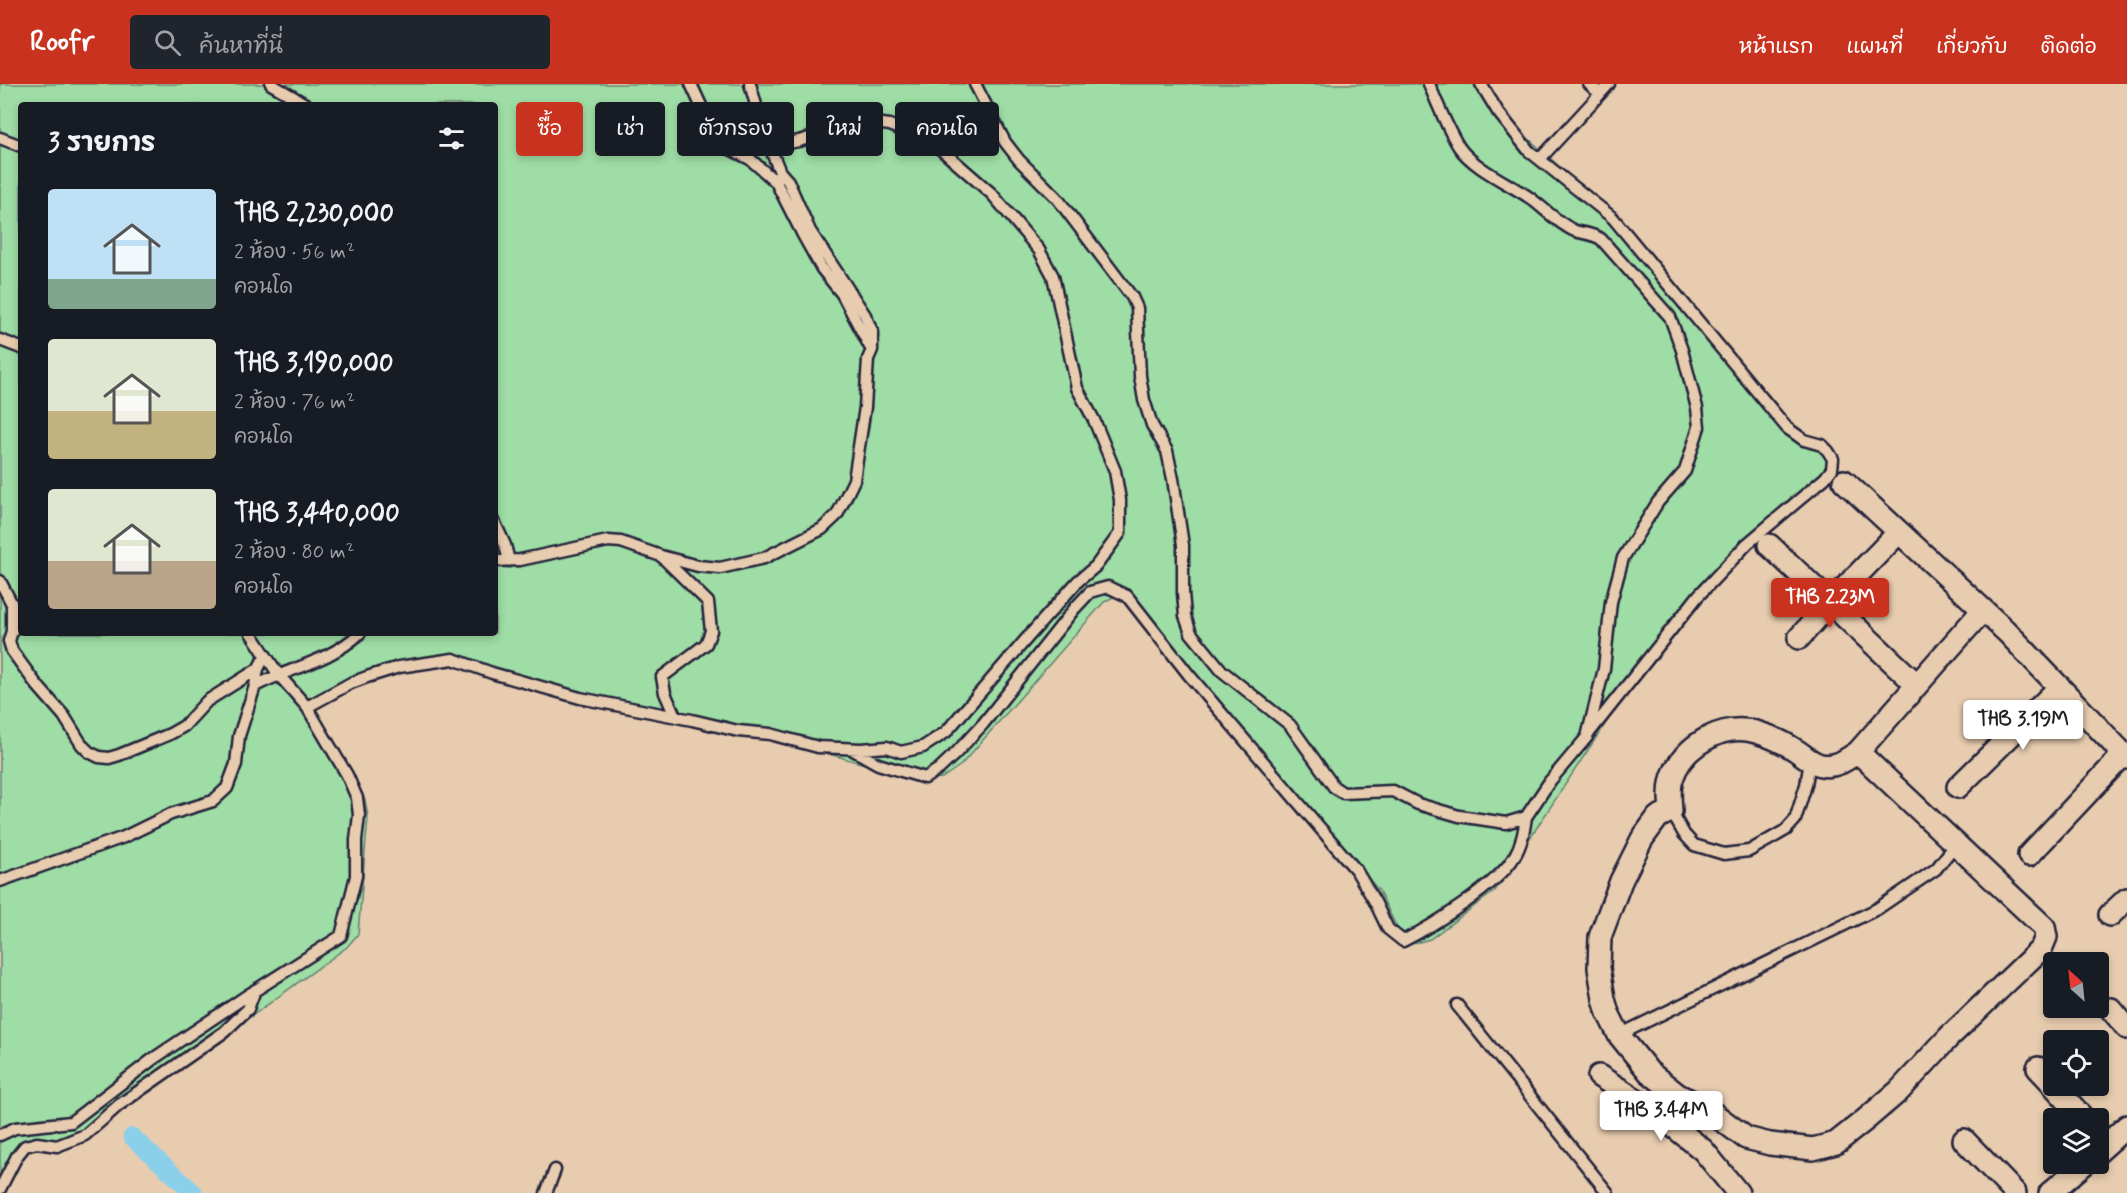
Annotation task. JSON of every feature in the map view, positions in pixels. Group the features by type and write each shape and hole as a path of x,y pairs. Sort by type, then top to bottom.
{"street":[{"path":"1844,481 1983,610 2125,756 2029,855"},
{"path":"1799,638 1899,532"},
{"path":"1769,545 1917,685"},
{"path":"1858,752 2044,927 2046,937 2041,949 1949,1037 1899,1091 1836,1143 1813,1149 1770,1144 1746,1138 1706,1108 1678,1095 1649,1072 1619,1035 1604,999 1599,968 1600,937 1621,881 1642,839 1658,817 1671,811 1672,780 1681,762 1706,739 1728,729 1738,728 1756,732 1785,744 1810,761 1821,765 1834,766 1842,763 1858,752 1983,610"},
{"path":"1958,787 2060,687"},
{"path":"2110,915 2127,899"},
{"path":"2111,1009 2127,1028"},
{"path":"2038,1068 2043,1074"},
{"path":"1599,1076 1657,1113 1703,1150 1738,1193"},
{"path":"2063,1096 2074,1108"},
{"path":"2109,1139 2127,1126"},
{"path":"1964,1140 2015,1193"},
{"path":"2050,1193 2072,1174"}],"lane":[{"path":"271,84 303,102"},
{"path":"498,561 509,561 608,541 621,542 698,566 720,568 764,558 822,529 837,515 854,480 865,407 868,359 872,350 872,332 861,318 810,231 788,181 726,147 716,138 691,84"},
{"path":"750,84 755,102"},
{"path":"975,84 1005,142 1019,160 1057,198 1132,297 1137,308 1141,384 1149,417 1167,452 1173,479 1183,545 1185,616 1191,633 1222,671 1290,725 1334,787 1342,793 1393,791 1418,804 1459,816 1506,823 1526,817"},
{"path":"1430,84 1460,148 1480,165 1576,231 1591,233 1601,239 1670,317 1682,350 1697,408 1699,428 1684,471 1658,502 1623,558 1611,602 1604,669 1586,736"},
{"path":"850,748 878,764 897,771 925,778 932,774 956,753 983,724 1090,592 1108,587 1126,596 1189,675 1356,870 1388,929 1403,941 1462,904 1514,859 1523,837 1526,817 1586,736 1698,596 1747,544 1825,478 1832,469 1833,459 1822,445 1804,440 1787,428 1612,218 1529,151 1498,112 1481,84"},
{"path":"1589,84 1600,94"},
{"path":"1540,159 1609,84"},
{"path":"307,707 367,677 399,667 453,659 492,673 580,698 675,716 738,731 770,734 818,747 887,747 901,752 923,747 946,732 1078,581 1096,566 1120,533 1120,500 1115,471 1094,420 1077,388 1053,276 1039,250 992,194 937,146 890,125 874,123 852,125 794,142"},
{"path":"0,138 18,145"},
{"path":"772,156 778,177"},
{"path":"0,340 18,347"},
{"path":"498,530 509,561"},
{"path":"661,556 708,602 711,615 711,631 706,644 663,677 665,693 675,716"},
{"path":"0,581 12,604 12,631 9,641 12,651 36,684 64,716 82,745 99,757 108,758 130,751 184,726 207,701 258,669"},
{"path":"0,1135 15,1128 71,1122 153,1059 255,990 341,936 356,876 359,815 357,798 330,744 307,707 264,656 253,636"},
{"path":"255,686 278,674 339,650 356,636"},
{"path":"0,881 124,837 171,814 213,801 227,788 233,772 239,736 258,669 264,656"},
{"path":"1671,811 1684,834 1694,845 1724,854 1749,851 1786,830 1795,820 1806,785 1810,761"},
{"path":"1619,1035 1877,909 1936,869 1956,843"},
{"path":"0,1189 17,1156 25,1146 37,1143 57,1146 85,1135 119,1105 224,1032 248,1009 255,990"},
{"path":"1457,1005 1608,1193"},
{"path":"546,1193 555,1170"}],"green space":[{"path":"0,84 1485,84 1514,125 1604,208 1785,425 1820,445 1828,459 1822,476 1714,576 1619,703 1495,891 1430,939 1412,944 1400,934 1379,891 1131,602 1115,596 1104,602 961,765 942,778 921,780 783,741 545,694 479,666 418,666 370,679 313,710 365,800 368,817 358,934 347,947 111,1118 82,1134 20,1152 0,1193"}],"waterway":[{"path":"132,1137 194,1193"}]}
